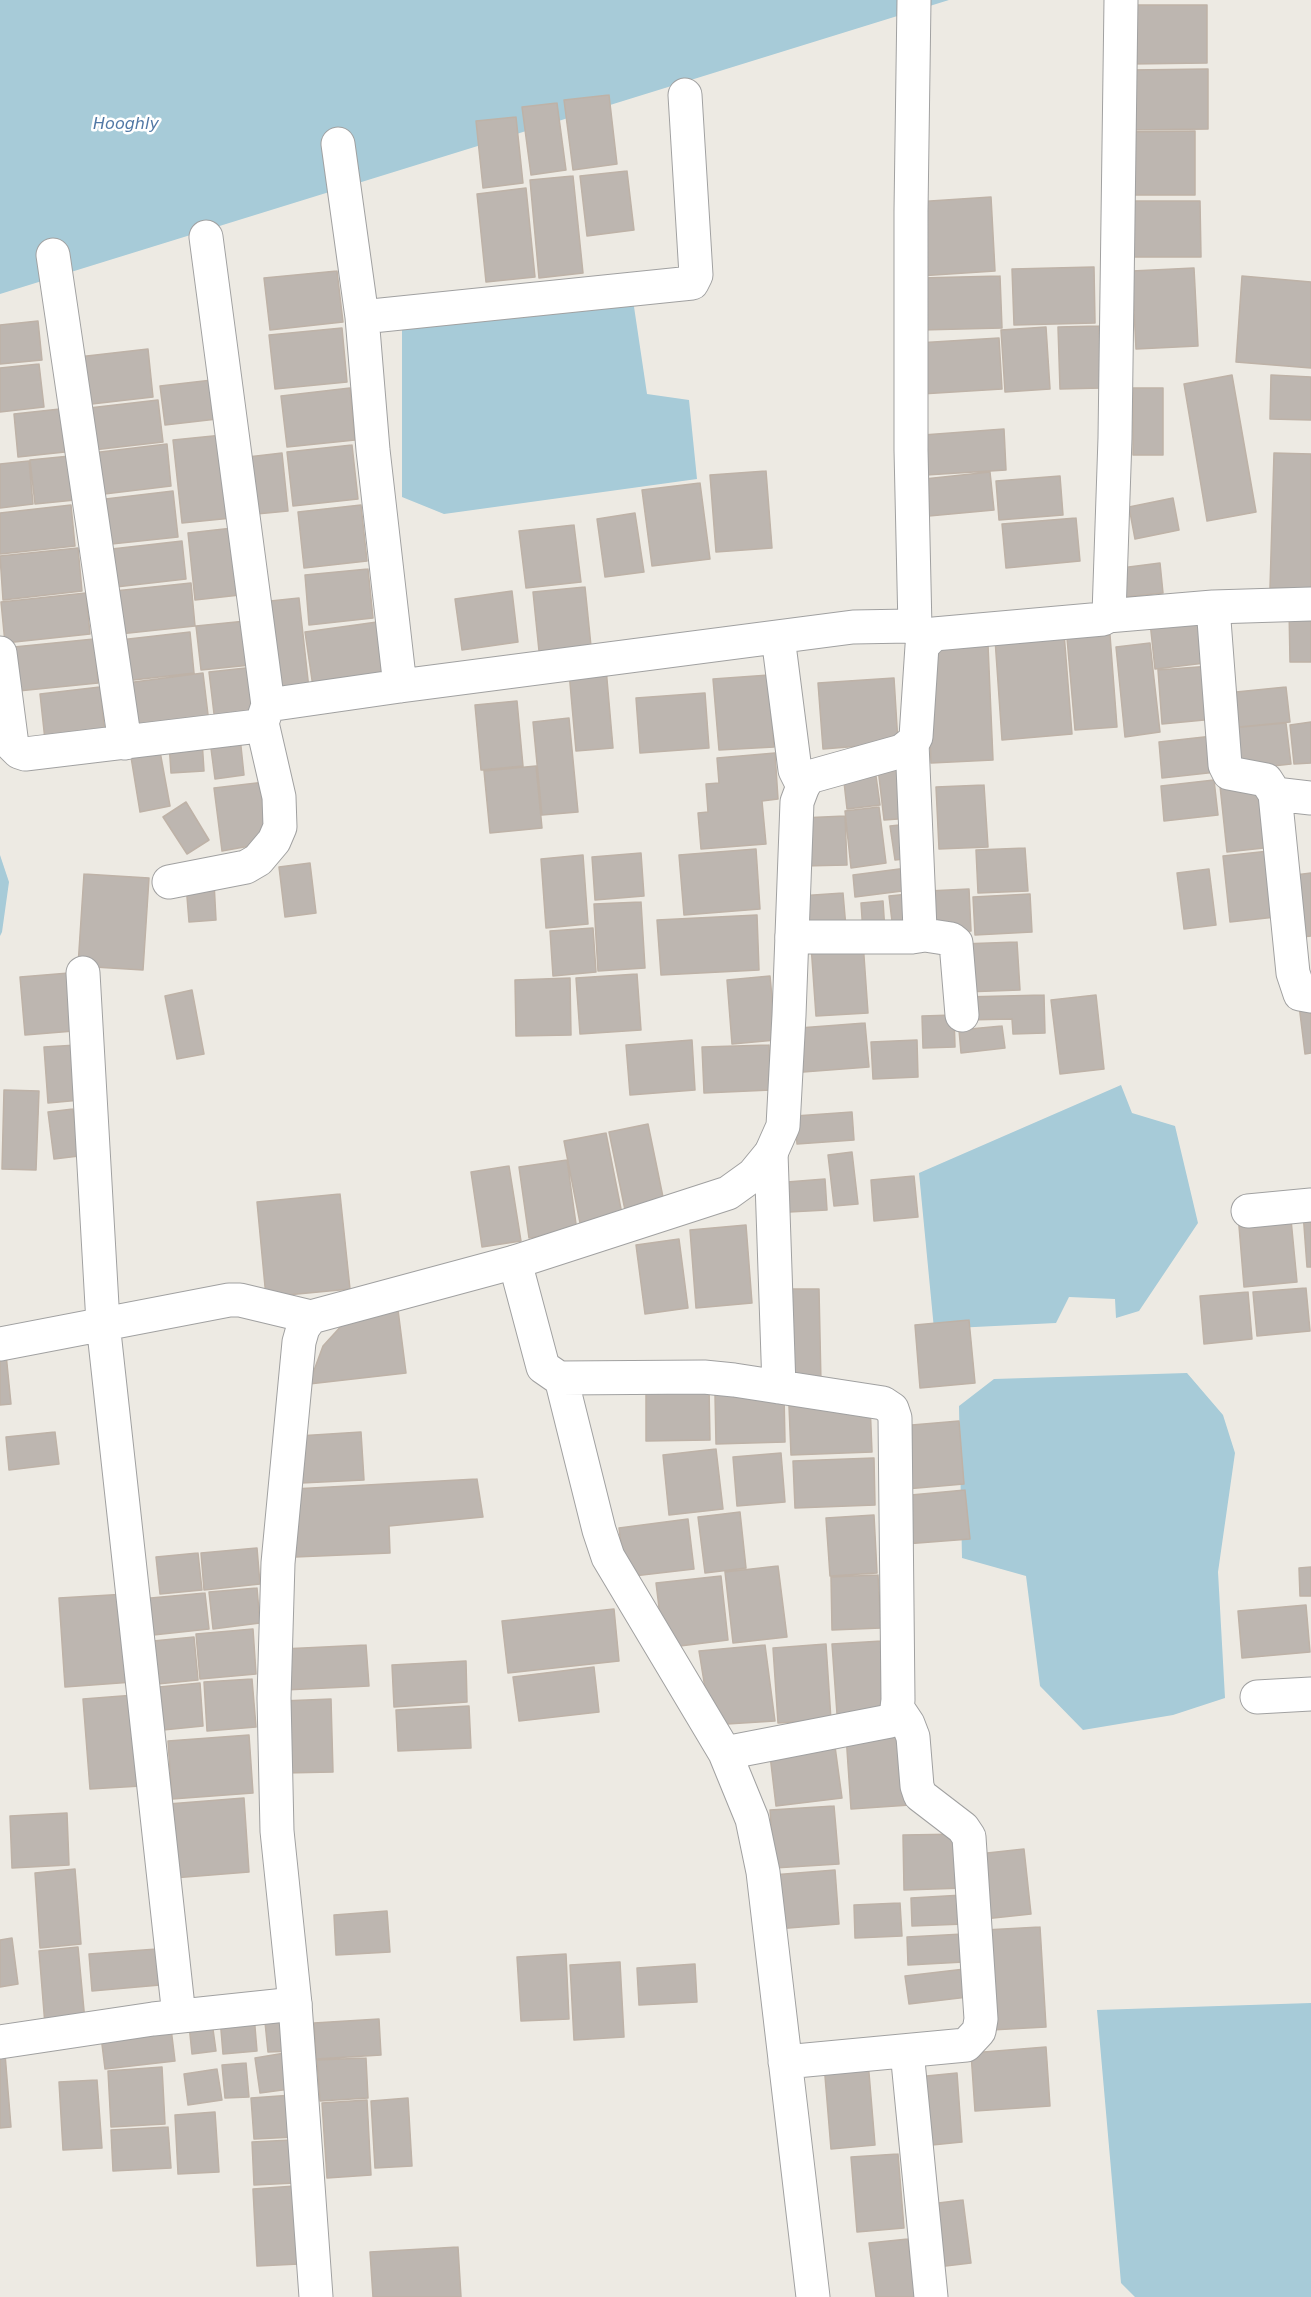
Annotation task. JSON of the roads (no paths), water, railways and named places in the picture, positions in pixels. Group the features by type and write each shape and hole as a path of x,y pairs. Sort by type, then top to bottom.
{"street":[{"path":"0,1344 229,1300 240,1300 311,1317 515,1262 728,1193 753,1175 771,1153 783,1126 796,802 809,777 902,750 912,743 916,736 922,633 911,319 914,0"},
{"path":"1107,616 1109,614 1115,427 1121,0"},
{"path":"362,317 692,283 696,275 685,95"},
{"path":"339,144 362,317 373,450 400,686"},
{"path":"169,882 246,867 258,861 274,840 280,827 279,797 265,714 206,237"},
{"path":"53,255 125,743"},
{"path":"0,653 12,745 25,754 258,726 265,714 400,686 853,627 883,625 934,634 1213,607 1311,604"},
{"path":"1213,607 1225,765 1229,773 1266,780 1275,794 1293,973 1300,994 1311,996"},
{"path":"778,637 795,770 803,786"},
{"path":"912,743 920,929 925,935"},
{"path":"1275,794 1311,798"},
{"path":"792,937 912,937 925,935 951,939 956,943 962,1015"},
{"path":"83,974 103,1323 179,2016"},
{"path":"771,1153 779,1387"},
{"path":"1248,1211 1311,1205"},
{"path":"515,1262 543,1367 551,1374 561,1378 704,1377 884,1403 892,1409 895,1418 898,1709 913,1737 917,1786 921,1795 963,1828 969,1837 981,2019 979,2031 966,2045 785,2062"},
{"path":"311,1317 303,1328 296,1365 278,1563 274,1698 277,1831 294,2004 316,2297"},
{"path":"561,1378 599,1530 608,1557 725,1753 752,1819 763,1872 813,2297"},
{"path":"1257,1697 1311,1694"},
{"path":"725,1753 890,1721 898,1709"},
{"path":"0,2042 179,2016 294,2004"},
{"path":"907,2051 931,2297"}],"water":[{"name":"Hooghly","path":"0,0 949,0 0,294"},
{"path":"633,300 647,394 689,400 697,479 444,514 402,497 402,323"},
{"path":"0,855 9,882 0,936"},
{"path":"1121,1085 1132,1113 1175,1126 1198,1223 1139,1311 1116,1318 1115,1299 1069,1297 1056,1323 934,1329 919,1173"},
{"path":"1187,1373 1223,1415 1235,1453 1218,1572 1225,1698 1173,1715 1083,1730 1040,1686 1026,1576 962,1558 959,1406 994,1379"},
{"path":"1311,2003 1311,2297 1135,2297 1121,2283 1097,2010"}]}
